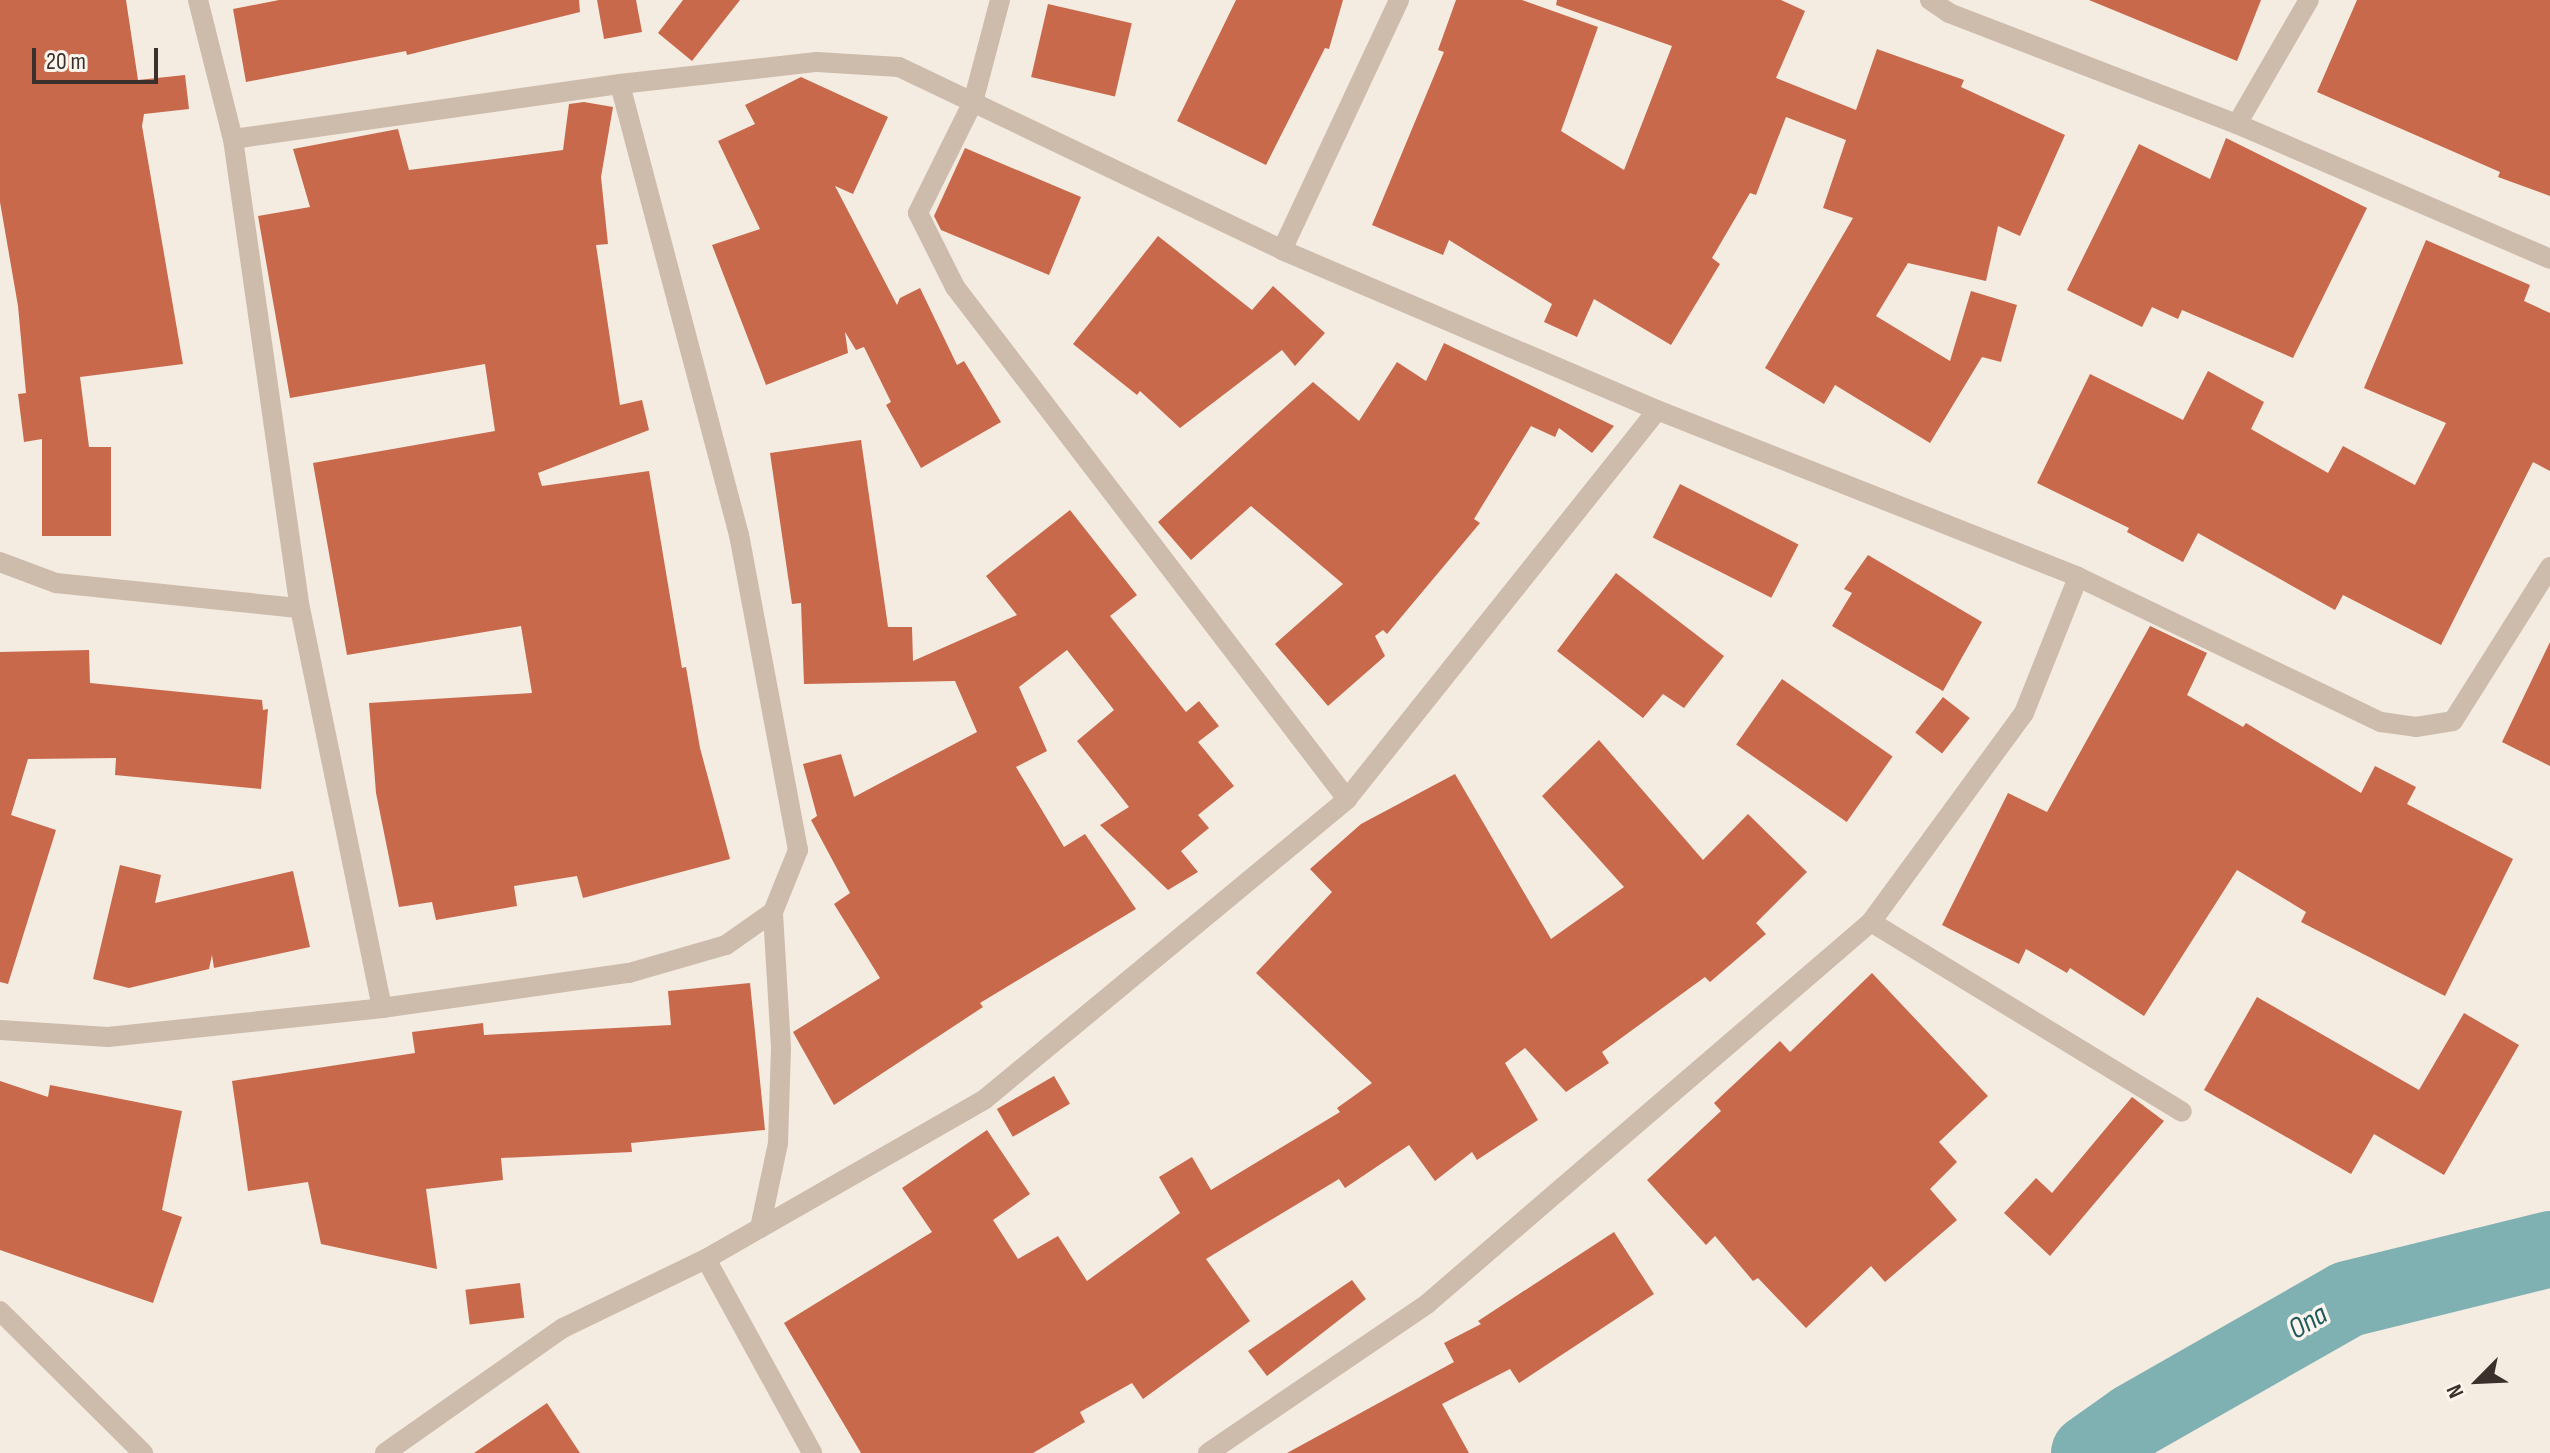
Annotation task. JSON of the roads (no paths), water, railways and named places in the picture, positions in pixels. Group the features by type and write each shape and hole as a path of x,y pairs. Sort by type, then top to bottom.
{"street":[{"path":"198,0 233,139 300,608 382,1008"},
{"path":"1000,0 973,102 918,213 955,287 1347,799"},
{"path":"1282,250 1399,0"},
{"path":"1930,0 1949,13 2237,124 2550,259"},
{"path":"2237,124 2309,0"},
{"path":"233,139 620,84 817,62 899,67 1282,250 1657,410 2078,577 2381,722 2416,727 2453,721 2550,567"},
{"path":"620,84 739,535 798,850 773,912 781,1048 778,1143 760,1228"},
{"path":"385,1453 563,1328 706,1259 985,1099 1347,799 1657,410"},
{"path":"0,562 56,583 300,608"},
{"path":"1208,1453 1427,1304 1871,922 2024,713 2078,577"},
{"path":"0,1030 108,1037 382,1008 629,973 726,945 773,912"},
{"path":"1871,922 2182,1112"},
{"path":"706,1259 812,1453"},
{"path":"0,1311 143,1453"}],"waterway":[{"name":"Ona","path":"2089,1453 2134,1421 2348,1299 2550,1249"}]}
